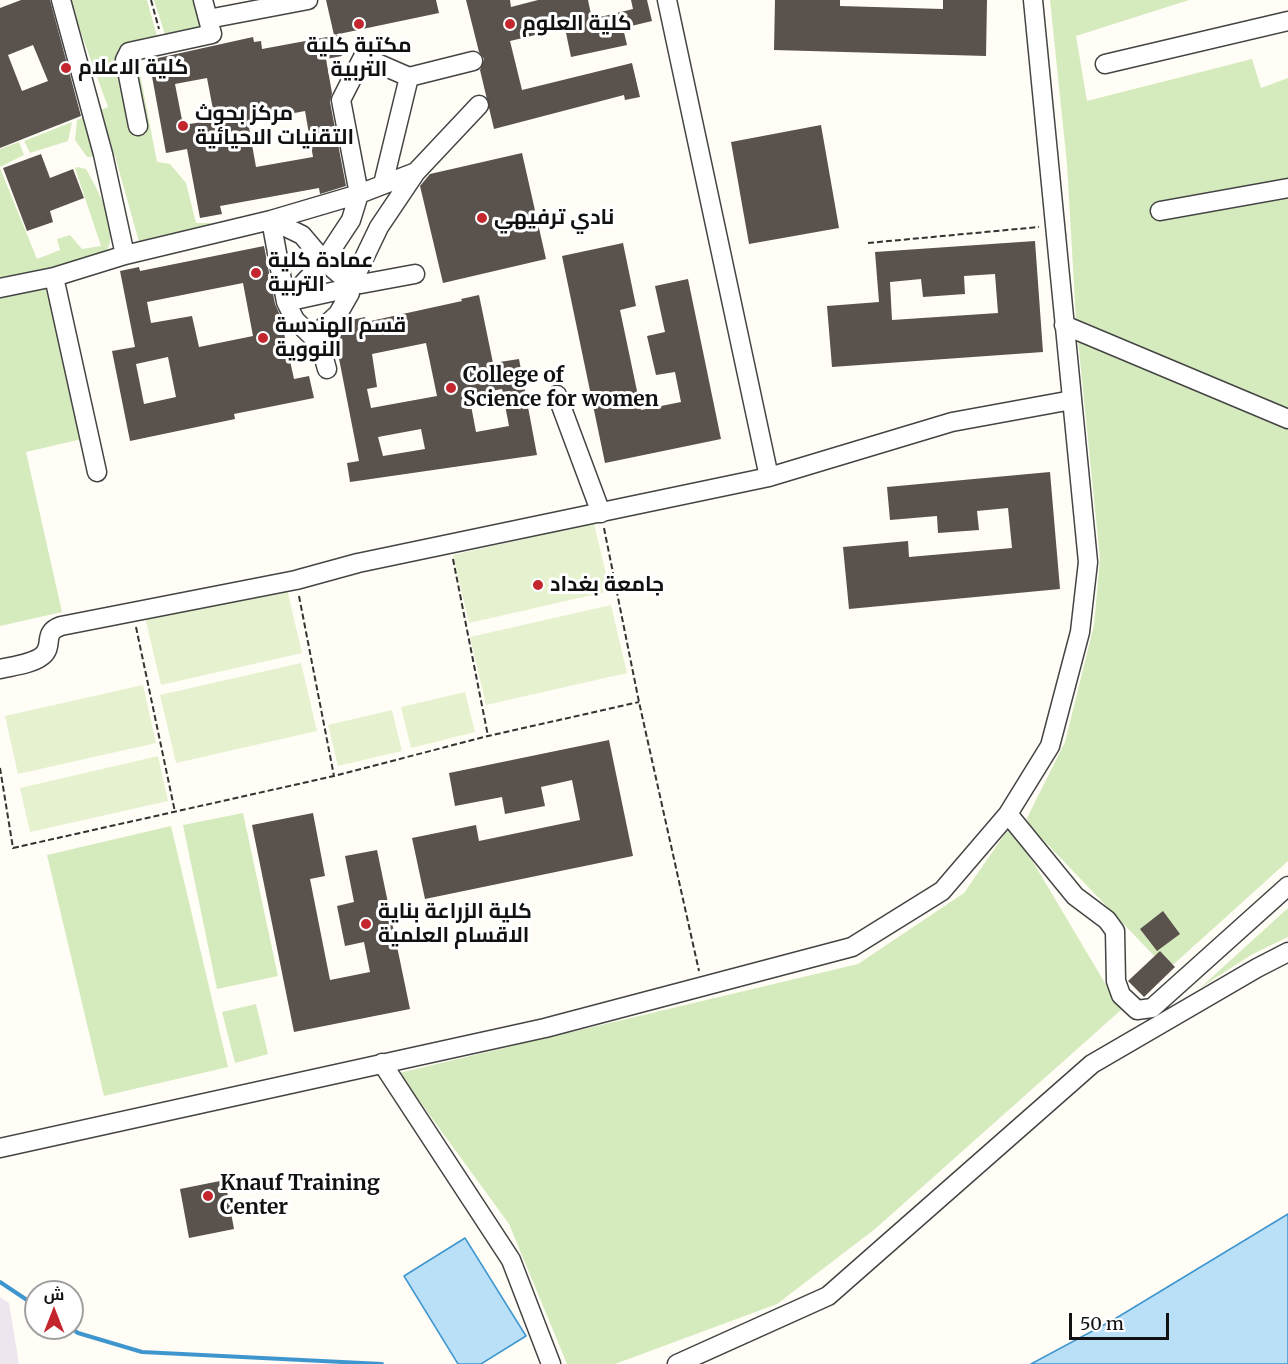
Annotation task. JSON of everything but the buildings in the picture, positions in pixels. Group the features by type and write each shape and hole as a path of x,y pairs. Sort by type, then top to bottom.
{"street":[{"path":"62,0 103,154 125,255"},
{"path":"138,126 125,60 129,52 212,34 203,0"},
{"path":"208,19 308,0"},
{"path":"667,0 769,477"},
{"path":"0,1148 545,1028 703,989 852,947 942,891 1008,814 1050,746 1080,632 1088,562 1033,0"},
{"path":"1105,64 1288,21"},
{"path":"286,302 324,261 351,220 359,194 341,100 363,57 409,77 473,61"},
{"path":"383,184 409,77"},
{"path":"314,336 338,314 378,227 416,172 479,105"},
{"path":"0,288 54,277 125,255 271,220 359,194 416,172"},
{"path":"1161,211 1288,188"},
{"path":"271,220 302,235 324,261 351,285"},
{"path":"271,220 286,302 295,320 320,344 327,369"},
{"path":"342,233 378,227"},
{"path":"286,302 351,285 415,274"},
{"path":"54,277 97,472"},
{"path":"1064,325 1288,419"},
{"path":"557,395 601,513"},
{"path":"0,669 41,658 47,651 49,635 53,629 296,580 358,563 769,477 952,422 1072,400"},
{"path":"1008,814 1075,896 1107,920 1115,931 1116,981 1121,995 1137,1010 1152,1008 1288,886"},
{"path":"677,1364 828,1296 1092,1064 1288,952"},
{"path":"382,1063 511,1260 551,1364"}],"path":[{"path":"151,0 164,46"},
{"path":"868,243 1056,225"},
{"path":"601,513 639,702 703,989"},
{"path":"450,545 488,736"},
{"path":"296,580 334,776"},
{"path":"133,612 176,813"},
{"path":"0,768 13,848 176,813 334,776 488,736 639,702"}],"shaded area":[{"path":"0,1297 9,1303 19,1364 0,1364"}],"green space":[{"path":"69,0 147,0 161,51 137,58 157,162 170,164 186,183 196,223 211,223 214,231 141,249 115,156 87,157 75,140 77,120 108,107"},
{"path":"154,0 195,0 205,41 170,50"},
{"path":"1050,0 1189,0 1076,36 1087,101 1252,59 1261,88 1288,78 1288,861 1174,964 1158,960 1029,825 1027,818 1065,742 1094,625 1100,559 1076,320 1067,164"},
{"path":"72,122 68,141 30,153 24,141"},
{"path":"19,142 24,155 0,167 0,149"},
{"path":"0,168 37,259 60,250 57,239 70,235 82,249 101,246 75,168 86,169 105,207 110,239 105,254 97,264 0,282"},
{"path":"48,285 82,439 26,452 62,612 0,626 0,295"},
{"path":"594,523 610,591 469,623 453,555"},
{"path":"286,585 302,653 161,685 145,617"},
{"path":"611,605 627,673 486,705 470,637"},
{"path":"301,663 317,731 176,763 160,695"},
{"path":"143,685 156,743 18,774 5,716"},
{"path":"465,692 475,732 411,748 401,707"},
{"path":"392,710 402,751 338,766 328,725"},
{"path":"158,756 168,801 30,832 20,788"},
{"path":"243,813 278,976 217,989 183,825"},
{"path":"1011,825 1121,1010 875,1229 777,1304 615,1364 567,1364 509,1224 399,1073 858,964 964,893"},
{"path":"171,826 228,1067 104,1096 47,855"},
{"path":"1288,908 1288,937 1251,955 1200,988"},
{"path":"256,1004 268,1054 235,1063 222,1012"}],"water":[{"path":"1288,1214 1288,1364 1031,1364 1113,1320"},
{"path":"465,1238 526,1336 481,1364 458,1364 404,1276"}],"waterway":[{"path":"0,1282 24,1298"},
{"path":"84,1335 142,1352 382,1364"}],"place":[{"name":"مكتبة كلية التربية","path":"359,24"},
{"name":"كلية العلوم","path":"510,24"},
{"name":"كلية الاعلام","path":"66,68"},
{"name":"مركز بحوث التقنيات الاحيائية","path":"183,126"},
{"name":"نادي ترفيهي","path":"482,218"},
{"name":"عمادة كلية التربية","path":"256,273"},
{"name":"قسم الهندسة النووية","path":"263,338"},
{"name":"College of Science for women","path":"451,388"},
{"name":"جامعة بغداد","path":"538,585"},
{"name":"كلية الزراعة بناية الاقسام العلمية","path":"366,924"},
{"name":"Knauf Training Center","path":"208,1196"}]}
